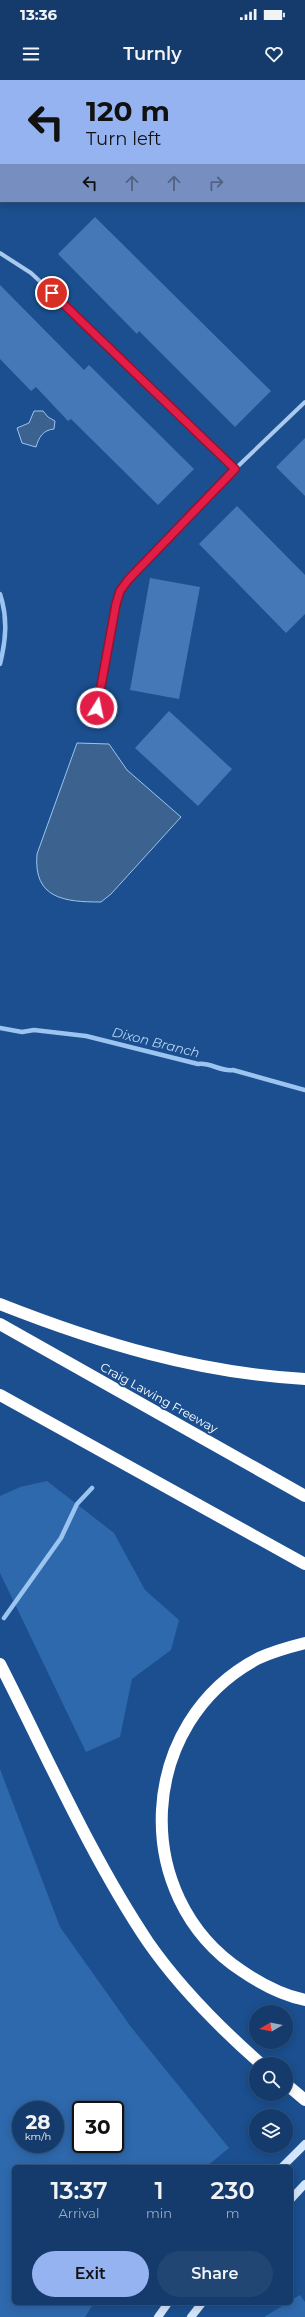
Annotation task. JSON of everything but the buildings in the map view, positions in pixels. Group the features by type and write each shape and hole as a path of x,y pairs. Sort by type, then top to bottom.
{"highway":[{"path":"0,1304 93,1339 189,1365 242,1374 305,1379"},
{"name":"Craig Lawing Freeway","path":"0,1324 305,1496"},
{"path":"0,1395 305,1564"},
{"path":"305,1643 283,1648 259,1658 234,1675 211,1695 194,1715 179,1740 168,1769 162,1794 161,1820 163,1849 170,1878 189,1918 205,1941 228,1962 256,1981 285,1994 305,2000"},
{"path":"0,1664 99,1858 149,1942 201,2008 220,2029 253,2057"},
{"path":"293,2090 305,2100"}],"main road":[{"path":"284,2165 305,2144"},
{"path":"293,2197 305,2184"},
{"path":"158,2317 167,2305"},
{"path":"192,2317 201,2305"}],"street":[{"path":"0,253 31,273 104,341 235,469"},
{"path":"86,720 97,708 116,604 120,591 132,576 235,469 305,402"}],"shaded area":[{"path":"34,411 43,411 48,417 55,421 54,429 44,432 36,447 22,443 17,428 29,423"},
{"path":"77,743 109,744 127,770 181,817 111,894 101,902 75,901 54,895 46,889 40,880 37,869 37,854"},
{"path":"47,1481 114,1533 145,1590 179,1620 171,1650 132,1679 120,1737 86,1752 0,1573 0,1496 20,1487"},
{"path":"0,1769 60,1927 131,2027 229,2148 208,2165 12,2165 12,2305 93,2305 85,2317 0,2317"},
{"path":"300,2295 305,2302 305,2317 264,2317 284,2305 293,2305 293,2299"}],"waterway":[{"name":"Dixon Branch","path":"0,594 3,603 5,620 4,646 0,664"},
{"name":"Dixon Branch","path":"0,1028 22,1032 34,1030 86,1036 198,1064 207,1064 224,1070 233,1070 305,1090"},
{"path":"4,1618 61,1538 77,1504 92,1488"}],"route":[{"path":"52,293 104,341 235,469 128,580 120,591 116,604 97,708"}]}
